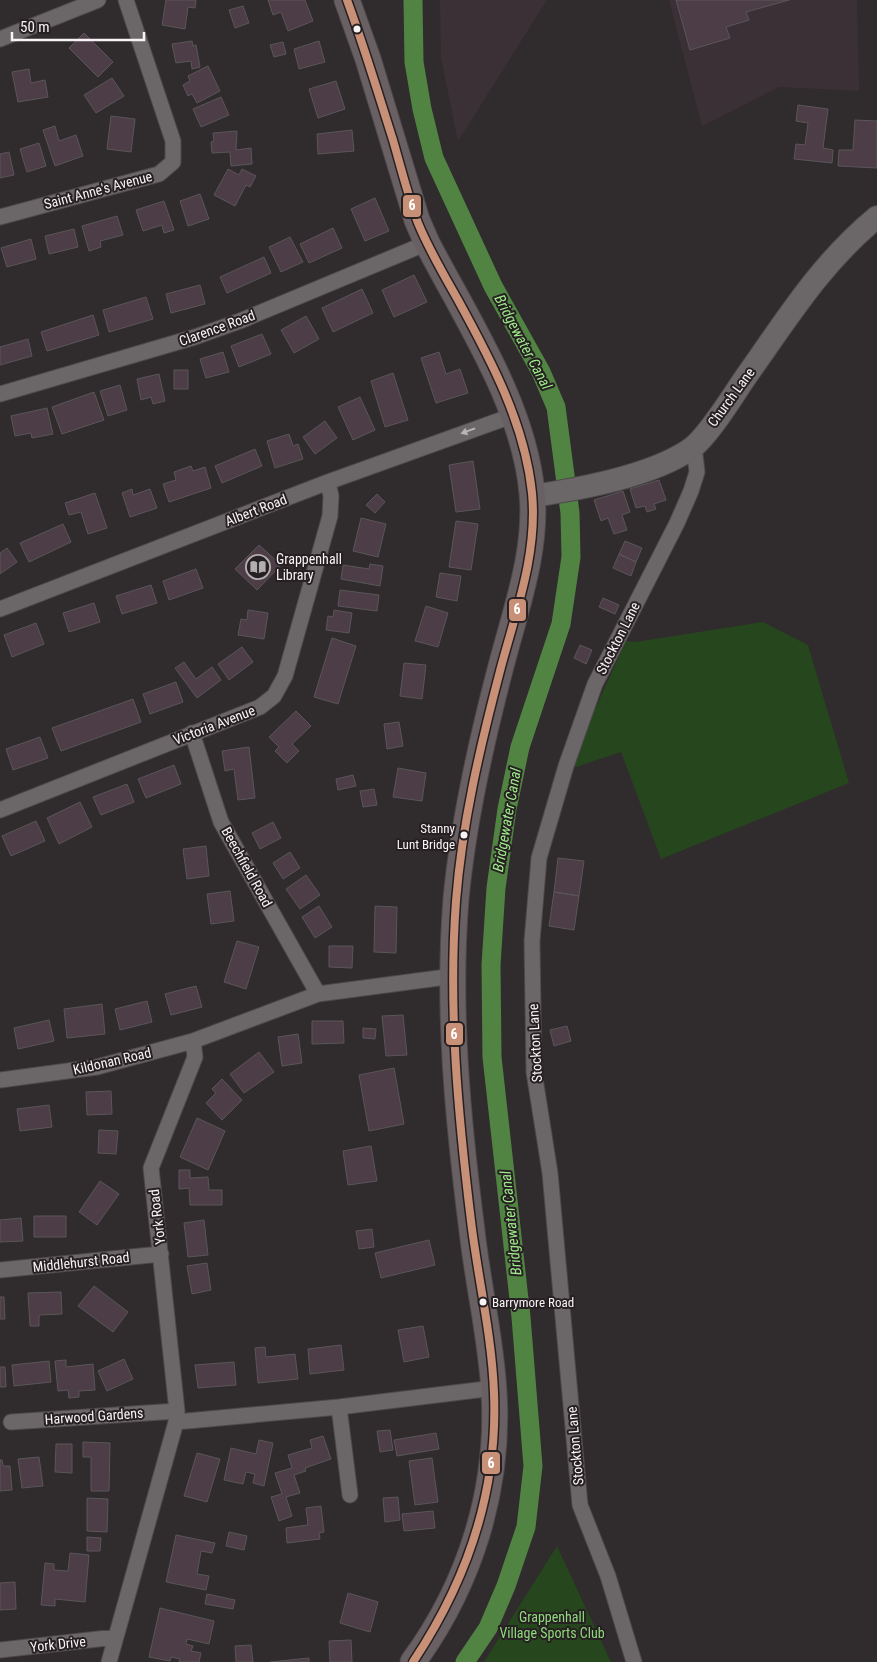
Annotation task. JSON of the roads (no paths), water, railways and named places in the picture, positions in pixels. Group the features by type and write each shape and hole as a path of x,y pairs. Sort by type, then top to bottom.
{"main road":[{"path":"347,0 368,59 417,220 426,243 514,415 528,463 544,494 532,525 526,569 491,703 464,834 455,911 454,1051 472,1236 494,1388 495,1422 493,1452 483,1518 460,1584 434,1633 413,1662"}],"street":[{"path":"0,39 98,0"},
{"name":"Saint Anne's Avenue","path":"0,217 159,174 174,162 173,141 126,0"},
{"name":"Church Lane","path":"544,494 586,486 656,467 670,461 694,446 819,274 844,246 877,218"},
{"name":"Clarence Road","path":"0,394 213,330 426,243"},
{"name":"Albert Road","path":"0,609 328,482 514,415"},
{"name":"Stockton Lane","path":"634,1662 608,1576 580,1506 550,1173 534,1072 532,942 539,858 566,766 595,684 677,523 691,491 697,472 694,446"},
{"name":"Victoria Avenue","path":"0,810 260,707 274,696 285,676 330,516 331,496 328,482"},
{"name":"Beechfield Road","path":"192,733 221,822 318,994"},
{"path":"193,1041 318,994 454,976"},
{"name":"Kildonan Road","path":"0,1080 97,1067 193,1041"},
{"name":"York Road","path":"109,1662 177,1416 151,1168 195,1057 193,1041"},
{"name":"Middlehurst Road","path":"0,1270 161,1254"},
{"path":"177,1416 339,1407 494,1388"},
{"path":"339,1407 350,1495"},
{"name":"Harwood Gardens","path":"11,1422 177,1416"},
{"name":"York Drive","path":"0,1650 116,1637"}],"waterway":[{"name":"Bridgewater Canal","path":"413,0 414,62 422,109 434,158 493,286 541,372 556,407 570,513 571,557 561,624 520,747 507,809 496,888 491,965 492,1057 521,1317 533,1466 526,1527 506,1586 488,1628 465,1662"}],"place":[{"name":"Grappenhall Library","path":"258,567"},
{"name":"Stanny Lunt Bridge","path":"464,835"},
{"name":"Barrymore Road","path":"483,1302"}],"park label":[{"name":"Grappenhall Village Sports Club","path":"552,1625"}]}
